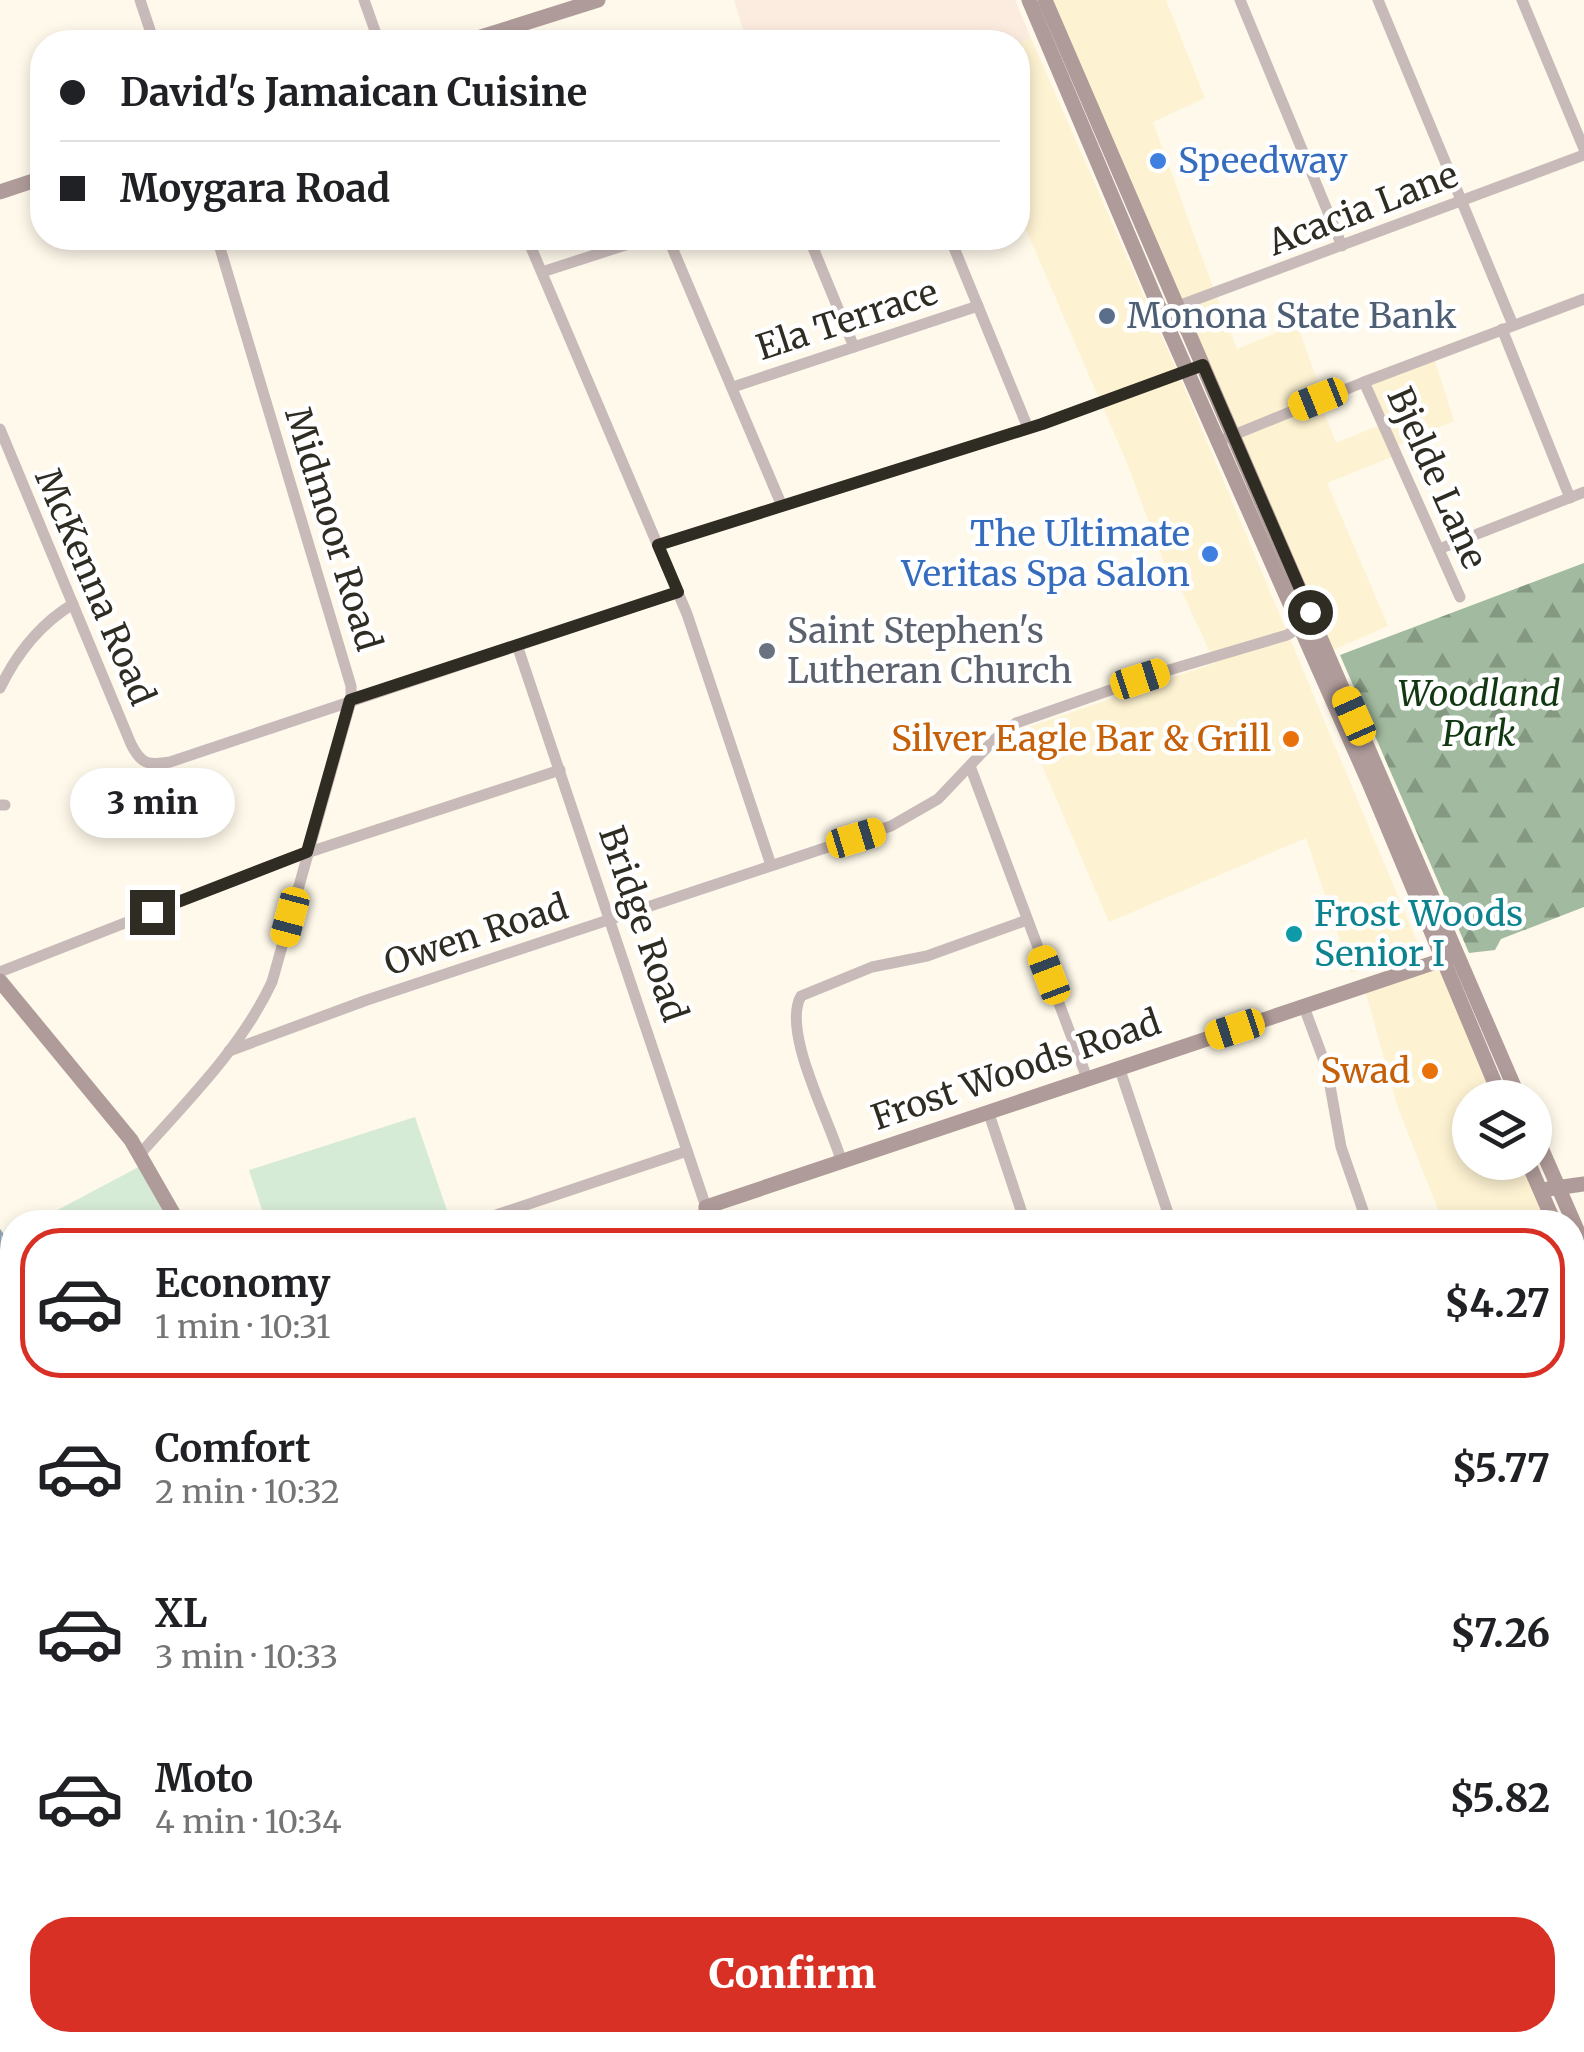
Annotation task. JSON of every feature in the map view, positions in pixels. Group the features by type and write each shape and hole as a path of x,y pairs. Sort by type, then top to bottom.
{"street":[{"path":"140,0 150,30"},
{"path":"364,0 375,30"},
{"path":"503,30 598,0"},
{"path":"1029,0 1161,312 1195,368 1303,626 1451,957 1511,1080"},
{"path":"1045,0 1179,306 1195,368"},
{"path":"1240,0 1342,246"},
{"path":"1378,0 1461,200 1570,498"},
{"path":"1522,0 1584,152"},
{"name":"Acacia Lane","path":"1161,312 1584,152"},
{"path":"0,192 30,182"},
{"name":"Midmoor Road","path":"220,250 351,686 272,982 260,1008 228,1052"},
{"path":"532,250 678,592 771,865"},
{"path":"542,272 610,250"},
{"path":"673,250 782,506"},
{"path":"813,250 854,346"},
{"path":"955,250 1028,428"},
{"path":"1226,438 1584,299"},
{"name":"Ela Terrace","path":"732,387 978,306"},
{"path":"658,545 1028,428 1195,368"},
{"name":"Bjelde Lane","path":"1364,382 1460,597"},
{"name":"McKenna Road","path":"0,429 131,744 144,762 170,762 350,700"},
{"path":"1439,549 1584,492"},
{"path":"350,700 678,592"},
{"path":"0,688 35,634 56,613 72,604"},
{"name":"Owen Road","path":"140,1154 228,1052 907,818 938,799 1016,723 1303,626"},
{"name":"Bridge Road","path":"518,645 704,1210"},
{"path":"970,766 1088,1078"},
{"path":"0,972 307,852 560,770"},
{"path":"841,1160 795,1026 795,1006 801,996 872,966 927,956 1028,920"},
{"path":"1451,957 1495,1080"},
{"name":"Frost Woods Road","path":"718,1210 841,1160 1451,957"},
{"path":"0,981 123,1128 171,1210"},
{"path":"1304,1006 1326,1068 1345,1161 1363,1210"},
{"name":"Midmoor Road","path":"258,1039 260,1008"},
{"path":"1119,1067 1167,1210"},
{"path":"988,1111 1021,1210"},
{"path":"512,1210 686,1152"},
{"path":"1552,1173 1568,1210"},
{"path":"1536,1180 1549,1210"},
{"path":"1540,1190 1584,1184"}],"shaded area":[{"path":"734,0 1015,0 1028,30 743,30"},
{"path":"1045,0 1166,0 1205,98 1153,122 1215,293 1237,349 1297,324 1336,443 1383,424 1364,382 1433,355 1454,421 1394,447 1397,455 1327,483 1388,626 1326,653"},
{"path":"1030,38 1187,394 1421,951 1351,973 1306,838 1109,922 1026,728 1215,663 1178,583 1172,584 1127,463 1030,239"},
{"path":"1444,959 1494,1080 1452,1080 1452,1180 1535,1180 1549,1210 1438,1210 1397,1105 1364,986"}],"green space":[{"name":"Woodland Park","path":"1584,563 1584,907 1501,939 1495,950 1469,953 1340,655"},
{"path":"415,1117 447,1210 262,1210 249,1170"},
{"path":"146,1163 168,1210 58,1210"}],"place":[{"name":"Speedway","path":"1158,161"},
{"name":"Monona State Bank","path":"1107,316"},
{"name":"The Ultimate Veritas Spa Salon","path":"1210,554"},
{"name":"Saint Stephen's Lutheran Church","path":"767,651"},
{"name":"Silver Eagle Bar & Grill","path":"1291,739"},
{"name":"Frost Woods Senior I","path":"1294,934"},
{"name":"Swad","path":"1430,1071"}],"route":[{"path":"152,912 307,852 350,700 678,592 658,545 1042,424 1203,365 1310,612"}]}
